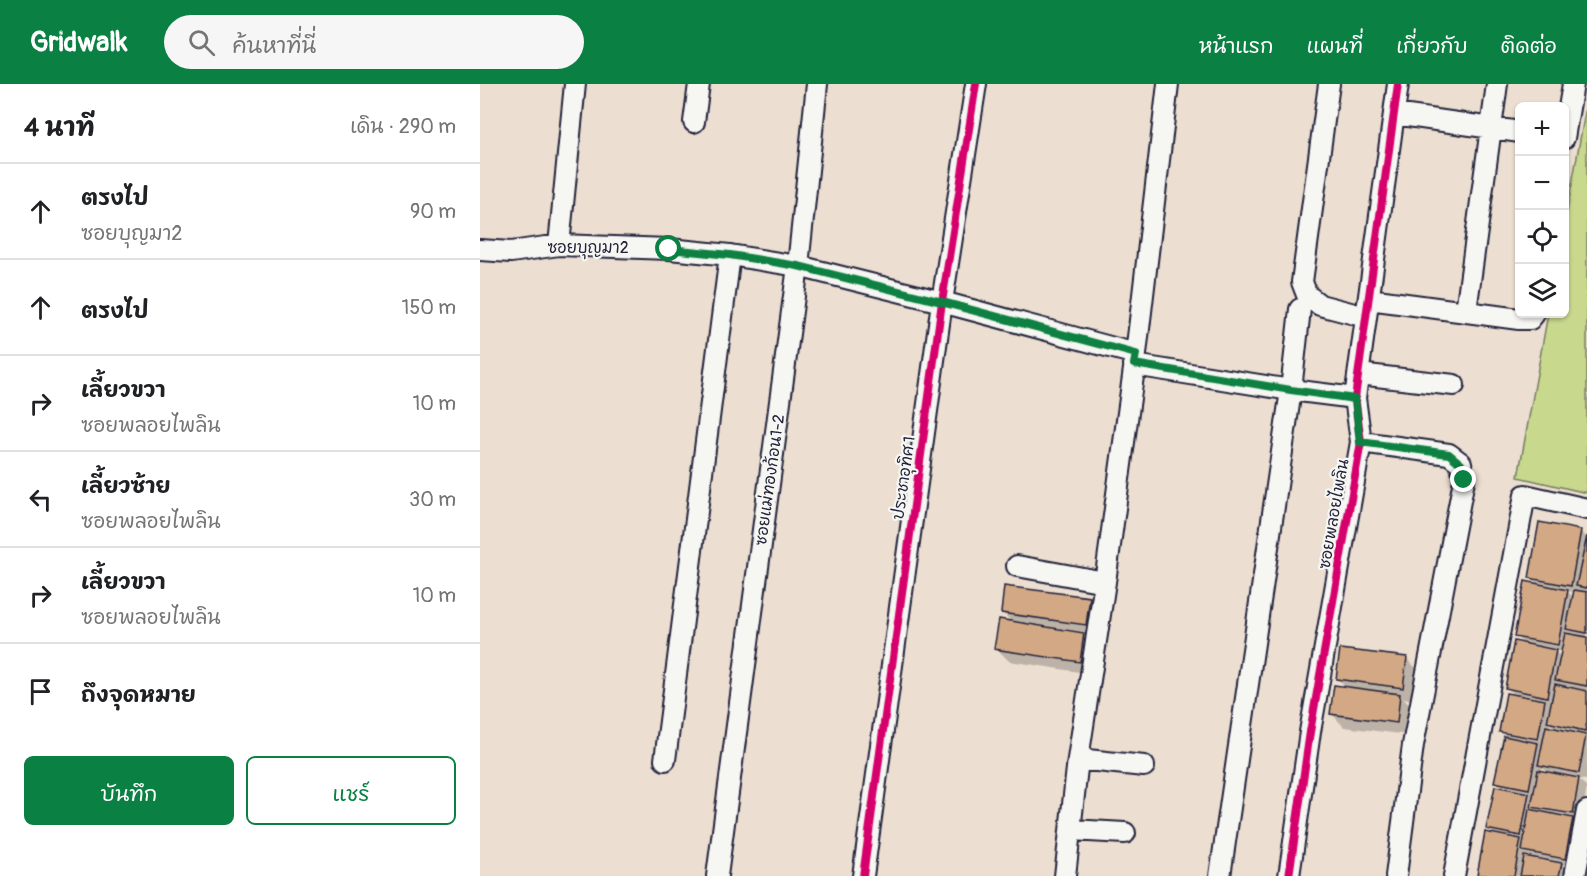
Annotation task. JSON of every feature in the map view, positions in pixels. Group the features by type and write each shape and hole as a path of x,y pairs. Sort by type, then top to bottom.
{"street":[{"path":"559,245 575,84"},
{"path":"694,122 699,84"},
{"name":"ซอยแม่ทองก้อน1-2","path":"717,876 798,266 817,84"},
{"name":"ประชาอุทิศ 1","path":"863,876 942,302 976,84"},
{"path":"1065,876 1078,759 1135,359 1168,84"},
{"path":"1329,84 1302,282 1307,295 1320,305 1466,311 1519,319 1531,318"},
{"name":"ซอยพลอยไพลิน","path":"1289,876 1310,732 1360,442 1355,399 1398,84"},
{"path":"1466,311 1497,84"},
{"path":"1569,108 1573,84"},
{"path":"1394,114 1515,131"},
{"name":"ซอยบุญมา2","path":"480,250 511,252 559,245 669,249 730,255 798,266 942,302 1135,359 1291,390 1355,399"},
{"path":"665,759 730,255"},
{"path":"1220,876 1291,390 1300,309"},
{"path":"1359,374 1454,385"},
{"name":"ซอยพลอยไพลิน","path":"1360,442 1449,454 1461,464 1464,480 1413,745 1396,876"},
{"path":"1454,876 1525,495 1587,509"},
{"path":"1017,566 1105,582"},
{"path":"1078,759 1144,766"},
{"path":"1575,876 1587,811"},
{"path":"1071,830 1125,833"}],"green space":[{"path":"1587,101 1587,493 1518,477 1547,318 1569,318 1569,201"}],"building":[{"path":"1539,522 1581,530 1571,586 1529,578"},
{"path":"1587,536 1587,588 1576,586"},
{"path":"1525,581 1568,590 1558,645 1514,637"},
{"path":"1004,586 1090,597 1086,625 1001,613"},
{"path":"1574,590 1587,592 1587,633 1566,629"},
{"path":"999,619 1084,633 1080,662 994,649"},
{"path":"1565,633 1587,637 1587,686 1555,680"},
{"path":"1514,641 1556,650 1547,697 1505,688"},
{"path":"1340,649 1407,657 1403,688 1336,679"},
{"path":"1555,684 1587,691 1585,731 1547,722"},
{"path":"1334,685 1400,694 1397,723 1330,714"},
{"path":"1506,693 1545,700 1538,739 1499,732"},
{"path":"1546,726 1586,735 1579,773 1538,765"},
{"path":"1504,736 1538,743 1529,789 1494,782"},
{"path":"1538,770 1579,778 1573,814 1531,807"},
{"path":"1495,786 1529,793 1521,836 1486,829"},
{"path":"1529,809 1573,818 1565,859 1522,851"},
{"path":"1485,832 1521,839 1514,876 1477,875"},
{"path":"1524,856 1562,863 1559,876 1520,876"}],"cycle path":[{"path":"863,876 942,302 976,84"},
{"path":"1289,876 1310,732 1361,442 1355,398 1398,84"}],"route":[{"path":"669,249 730,255 798,266 1136,354 1134,364 1355,399 1360,442 1449,454 1461,464 1464,480"}]}
